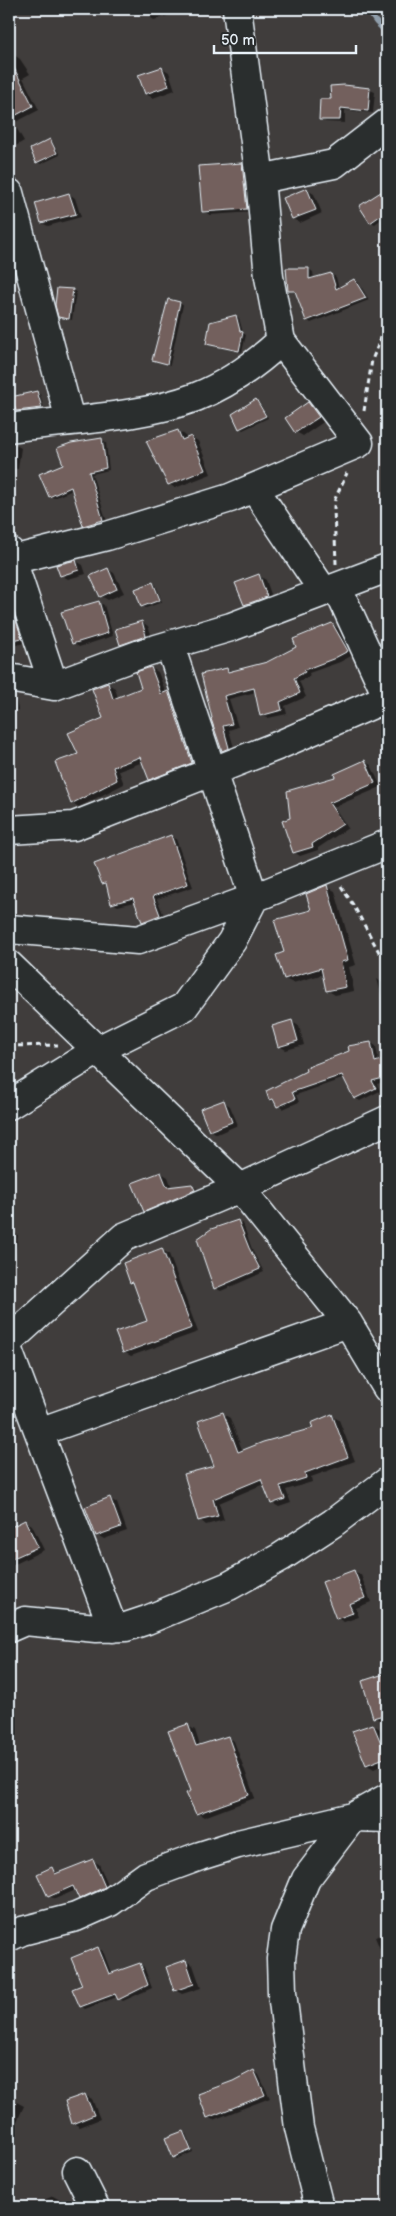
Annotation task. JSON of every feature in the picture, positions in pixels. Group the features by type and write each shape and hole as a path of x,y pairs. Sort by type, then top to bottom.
{"street":[{"path":"54,686 10,555 107,536 230,498 359,443 281,341 269,277 260,179 237,9"},
{"path":"260,179 334,164 387,123"},
{"path":"9,193 70,420"},
{"path":"9,428 154,408 196,397 234,376 258,360 281,341"},
{"path":"9,830 74,826 277,746 387,697 331,590 254,488"},
{"path":"9,678 54,686 231,627 387,568"},
{"path":"9,1105 98,1050 184,1007 232,941 254,898 170,646"},
{"path":"9,929 138,940 330,869 387,844"},
{"path":"9,965 240,1188 348,1323 387,1388"},
{"path":"9,1341 124,1237 240,1188 387,1120"},
{"path":"39,1432 348,1323"},
{"path":"9,1353 113,1628"},
{"path":"9,1628 25,1621 63,1626 113,1628 126,1627 146,1620 228,1586 282,1556 333,1522 387,1482"},
{"path":"319,2207 298,2128 282,1993 281,1959 285,1930 306,1879 353,1817 387,1798"},
{"path":"9,1937 22,1931 76,1917 110,1902 146,1876 238,1844 353,1817 387,1818"},
{"path":"77,2171 96,2207"}],"path":[{"path":"372,360 387,323"},
{"path":"330,869 356,908 379,952 387,956"},
{"path":"9,1046 68,1044 98,1050"}],"building":[{"path":"9,58 33,106 9,119"},
{"path":"162,67 169,86 145,94 138,75"},
{"path":"344,85 370,88 368,111 341,108 340,120 319,120 320,99 331,99 330,86"},
{"path":"50,139 57,153 36,163 30,149"},
{"path":"242,163 247,209 202,212 198,166"},
{"path":"307,188 316,210 292,219 283,198"},
{"path":"387,188 387,211 370,223 359,206"},
{"path":"69,193 76,214 41,223 35,203"},
{"path":"286,268 309,268 309,279 331,273 336,289 354,279 366,298 306,321 295,291 288,291"},
{"path":"57,288 73,289 69,319 58,317 55,305"},
{"path":"168,299 180,302 167,364 152,360"},
{"path":"236,315 240,331 243,332 239,351 206,344 210,322"},
{"path":"37,391 42,408 16,411 11,397"},
{"path":"256,399 266,416 239,429 232,414"},
{"path":"308,402 319,417 295,433 285,418"},
{"path":"178,430 182,440 191,436 205,470 168,485 146,441"},
{"path":"102,438 106,468 89,472 103,520 83,526 71,487 49,497 39,474 63,464 57,448 71,443"},
{"path":"76,560 79,570 60,576 56,565"},
{"path":"108,568 117,589 100,597 90,576"},
{"path":"259,574 267,597 244,605 235,583"},
{"path":"153,582 160,600 141,607 135,589"},
{"path":"9,600 22,638 9,641"},
{"path":"99,601 108,633 72,644 61,612"},
{"path":"142,621 146,636 120,645 115,629"},
{"path":"332,623 348,651 304,670 305,672 294,678 300,693 280,702 282,710 260,716 254,688 224,696 232,724 223,726 229,748 222,751 211,719 201,674 227,668 228,672 267,662 296,647 293,639"},
{"path":"151,667 161,694 168,691 192,763 149,780 140,757 113,767 117,780 71,804 55,762 78,754 68,733 103,718 92,689 108,683 113,699 141,688 136,672"},
{"path":"365,760 375,783 329,803 343,824 312,844 313,847 293,853 282,821 290,818 287,791 335,777 334,774"},
{"path":"171,835 188,884 153,896 160,915 142,922 133,898 111,904 106,883 102,884 94,864"},
{"path":"327,885 348,960 341,962 346,987 326,991 321,968 284,979 276,955 284,952 274,920 311,910 306,894"},
{"path":"292,1020 298,1041 278,1047 272,1026"},
{"path":"371,1042 375,1062 387,1058 387,1077 372,1081 376,1088 354,1099 342,1075 292,1092 295,1099 277,1107 273,1099 269,1100 266,1091 306,1071 305,1068 349,1051 348,1046"},
{"path":"224,1100 232,1122 209,1131 200,1109"},
{"path":"161,1172 167,1187 192,1184 195,1190 144,1212 132,1183"},
{"path":"238,1220 260,1269 214,1289 197,1239 211,1229"},
{"path":"162,1248 192,1328 123,1353 115,1332 147,1321 133,1282 130,1283 123,1263"},
{"path":"223,1412 238,1452 263,1442 313,1428 311,1423 332,1414 348,1457 305,1473 306,1478 280,1486 285,1499 271,1504 261,1479 213,1499 218,1516 198,1521 184,1474 214,1466 198,1421"},
{"path":"110,1497 121,1527 96,1536 85,1507"},
{"path":"25,1520 38,1547 9,1560 9,1528"},
{"path":"354,1570 365,1598 349,1604 353,1613 336,1619 322,1582"},
{"path":"387,1673 387,1714 373,1718 362,1681"},
{"path":"188,1724 196,1746 228,1736 249,1795 196,1814 186,1793 191,1791 168,1731"},
{"path":"373,1724 387,1757 366,1765 352,1731"},
{"path":"93,1859 105,1887 79,1899 73,1886 48,1897 37,1874 52,1867 55,1874"},
{"path":"98,1947 109,1974 140,1963 148,1985 118,2000 115,1994 80,2007 72,1989 82,1985 71,1958"},
{"path":"186,1960 194,1984 174,1991 166,1967"},
{"path":"254,2070 265,2095 207,2118 198,2094 233,2081"},
{"path":"85,2094 94,2115 72,2124 65,2101"},
{"path":"183,2131 191,2150 173,2158 165,2138"}],"waterway":[{"path":"367,9 387,33"}]}
